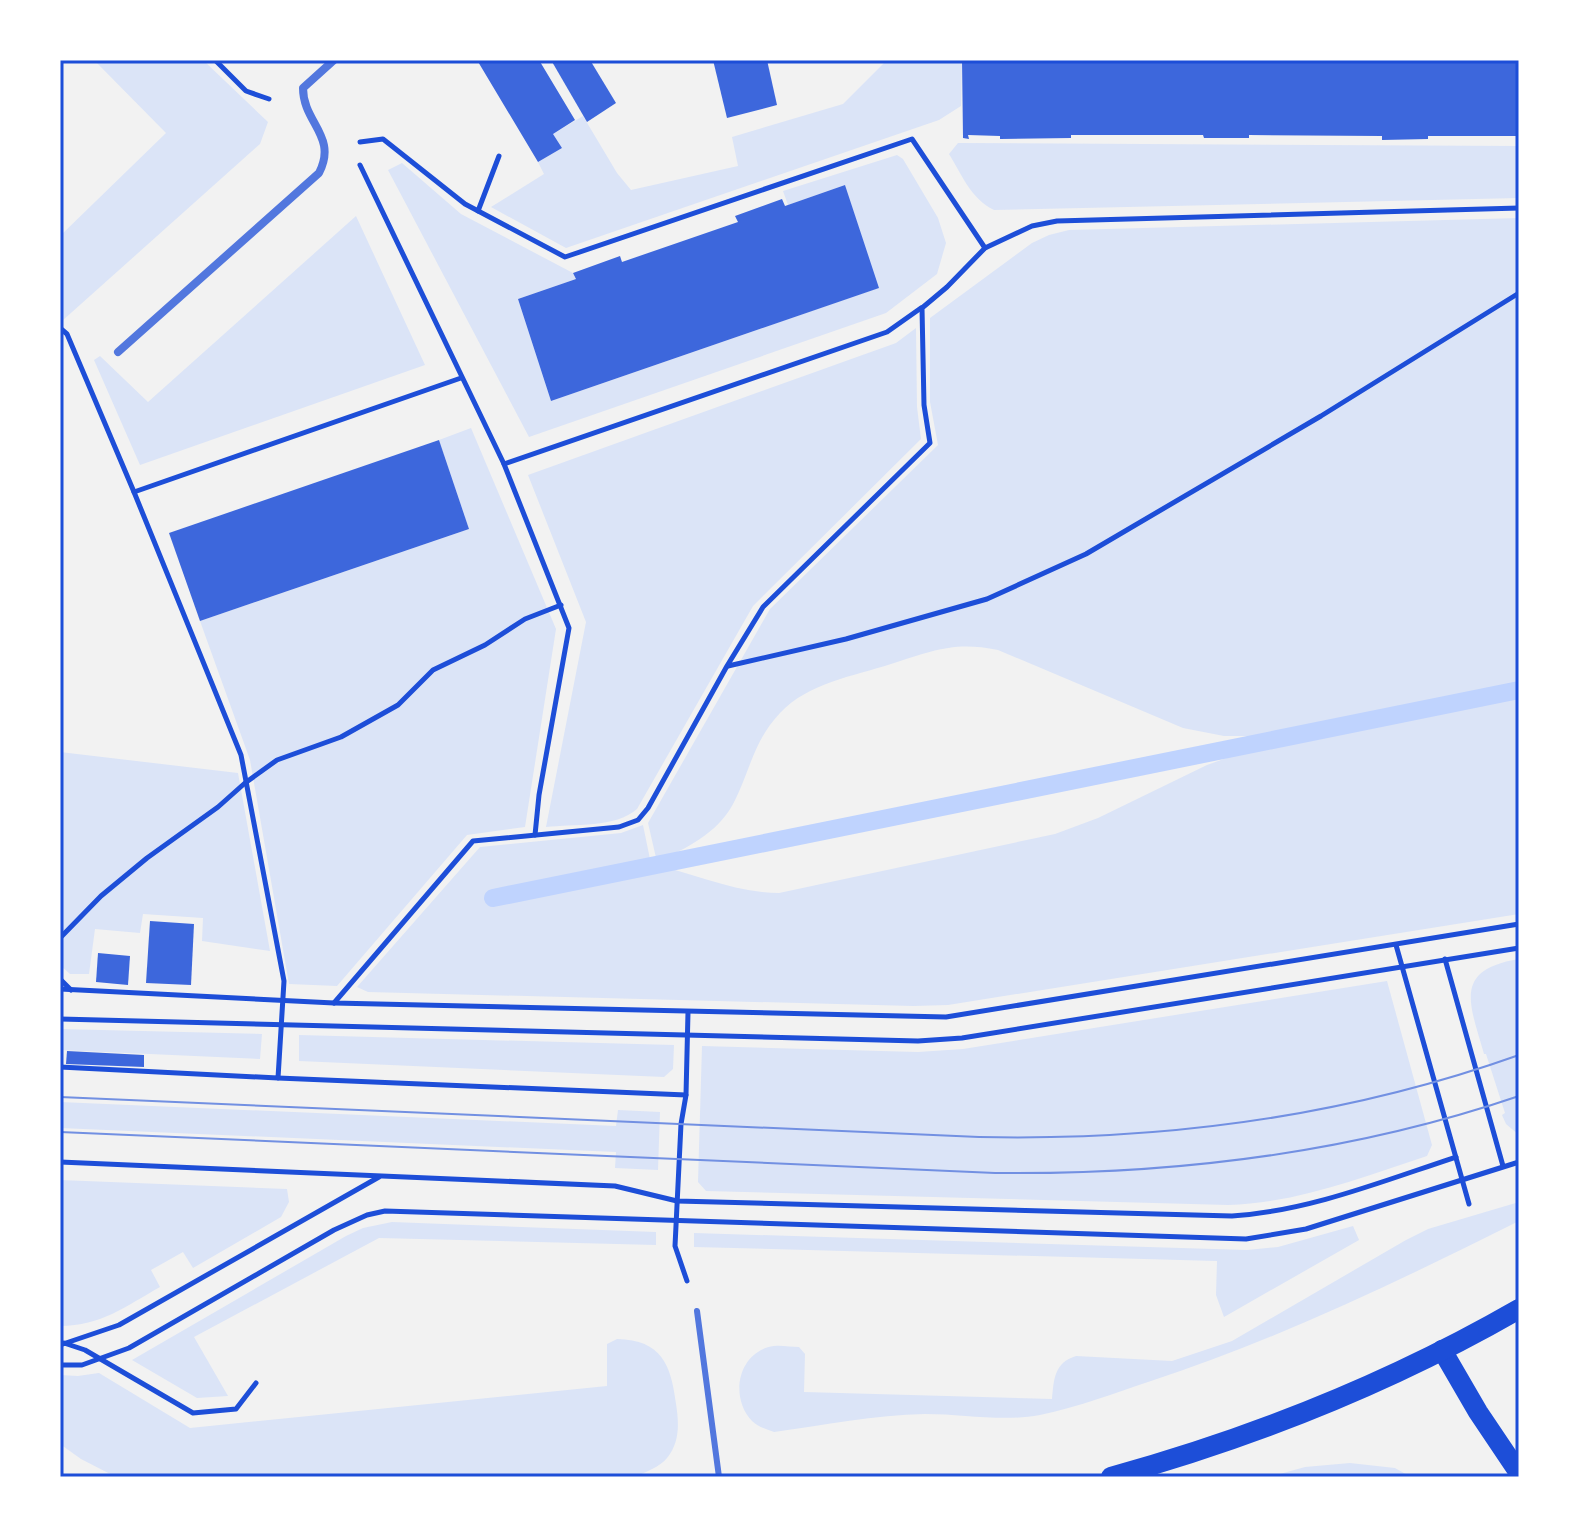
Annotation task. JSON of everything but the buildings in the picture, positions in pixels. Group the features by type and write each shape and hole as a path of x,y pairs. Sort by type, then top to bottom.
{"main road":[{"path":"1111,1477 1266,1426 1379,1380 1519,1309"},
{"path":"1442,1350 1519,1473"}],"street":[{"path":"118,352 319,173 325,162 326,149 303,101 303,88 334,60"}],"lane":[{"path":"697,1311 719,1477"}],"path":[{"path":"215,60 246,91 310,114 351,143 504,464 569,628 539,795 535,836"},
{"path":"351,143 383,139 478,211 565,257 912,139 985,248"},
{"path":"478,211 499,156"},
{"path":"504,464 887,332 947,287 985,248 1032,226 1057,221 1519,208"},
{"path":"727,666 846,639 987,599 1086,554 1321,416 1519,293"},
{"path":"334,1003 473,841 619,827 638,820 648,808 763,607 930,443 924,405 922,308"},
{"path":"60,328 67,334 134,492 241,755 284,981 278,1078"},
{"path":"134,492 461,378"},
{"path":"60,938 101,896 147,858 277,760 352,731 398,705 433,670 485,645 525,619 561,605"},
{"path":"60,989 334,1003 946,1017 1519,924"},
{"path":"1396,945 1469,1204"},
{"path":"60,1019 918,1041 962,1038 1519,948"},
{"path":"1445,959 1503,1166"},
{"path":"60,979 71,990"},
{"path":"688,1012 686,1095 681,1124 675,1246 697,1311"},
{"path":"60,1067 686,1095"},
{"path":"60,1162 615,1186 677,1201 1232,1216 1266,1214 1301,1207 1456,1157"},
{"path":"60,1365 82,1365 129,1348 334,1230 367,1215 401,1211 1246,1239 1306,1229 1519,1162"},
{"path":"61,1343 119,1325 379,1176"},
{"path":"61,1343 102,1360 193,1413 236,1409 256,1383"}],"shaded area":[{"path":"94,60 203,60 268,122 260,144 62,321 60,236 166,133"},
{"path":"887,60 962,60 961,106 939,120 566,248 491,207 544,174 538,162 562,148 553,134 583,116 617,173 631,190 738,166 732,137 843,104"},
{"path":"958,143 1519,146 1519,198 994,210 973,193 949,154"},
{"path":"897,155 903,159 938,218 946,243 937,274 886,313 529,437 388,170 402,163 461,214 573,273 576,279 518,299 551,401 878,288 845,185 788,205 783,191"},
{"path":"356,216 425,365 140,465 94,360 100,356 148,402"},
{"path":"1519,218 1519,914 948,1005 368,992 357,987 480,847 621,833 643,825 651,864 731,886 779,893 1055,834 1098,818 1207,765 1288,736 1224,736 1183,728 998,650 956,647 931,651 832,682 791,703 763,735 726,815 710,832 657,862 648,823 770,609 938,445 930,402 930,318 1032,243 1069,230"},
{"path":"916,328 917,407 921,439 753,606 637,809 606,822 546,827 586,622 528,475 896,343"},
{"path":"471,428 556,629 525,827 467,835 337,986 289,984 250,760 200,621 469,529 439,440"},
{"path":"60,752 238,773 270,951 202,941 203,918 143,914 140,933 95,929 89,974 70,974 60,965"},
{"path":"1519,959 1519,1135 1506,1124 1502,1115 1505,1113 1474,1020 1471,992 1483,971"},
{"path":"1387,981 1432,1145 1427,1156 1329,1188 1279,1199 1228,1205 706,1191 698,1182 702,1046 918,1052 963,1049"},
{"path":"60,1029 262,1034 260,1059 60,1050"},
{"path":"299,1035 674,1045 673,1069 664,1077 299,1061"},
{"path":"60,1102 616,1126 618,1110 660,1112 658,1170 615,1168 616,1152 60,1128"},
{"path":"60,1180 287,1189 289,1202 281,1217 193,1268 183,1252 151,1270 160,1287 124,1308 88,1323 60,1326"},
{"path":"1519,1202 1519,1221 1338,1308 1199,1365 1054,1412 1011,1418 906,1415 774,1432 752,1421 741,1400 739,1388 745,1366 752,1356 774,1346 799,1347 805,1354 804,1392 1052,1399 1059,1367 1076,1356 1172,1361 1232,1341 1428,1229"},
{"path":"392,1222 656,1232 656,1245 379,1238 194,1337 228,1396 197,1398 132,1360 346,1236 363,1228"},
{"path":"1353,1226 1359,1240 1224,1317 1216,1295 1217,1261 694,1247 694,1233 1247,1250 1278,1247"},
{"path":"617,1339 644,1344 662,1357 671,1378 677,1411 678,1432 671,1452 660,1464 635,1477 116,1477 60,1444 60,1375 99,1373 190,1428 607,1386 607,1344"},
{"path":"1350,1463 1395,1468 1411,1477 1269,1477 1305,1467"}],"waterway":[{"path":"493,898 1519,690"}],"tram line":[{"path":"60,1097 979,1137 1048,1137 1117,1135 1253,1121 1387,1095 1519,1055"},
{"path":"60,1132 995,1173 1062,1173 1195,1165 1326,1146 1391,1133 1519,1096"}]}
